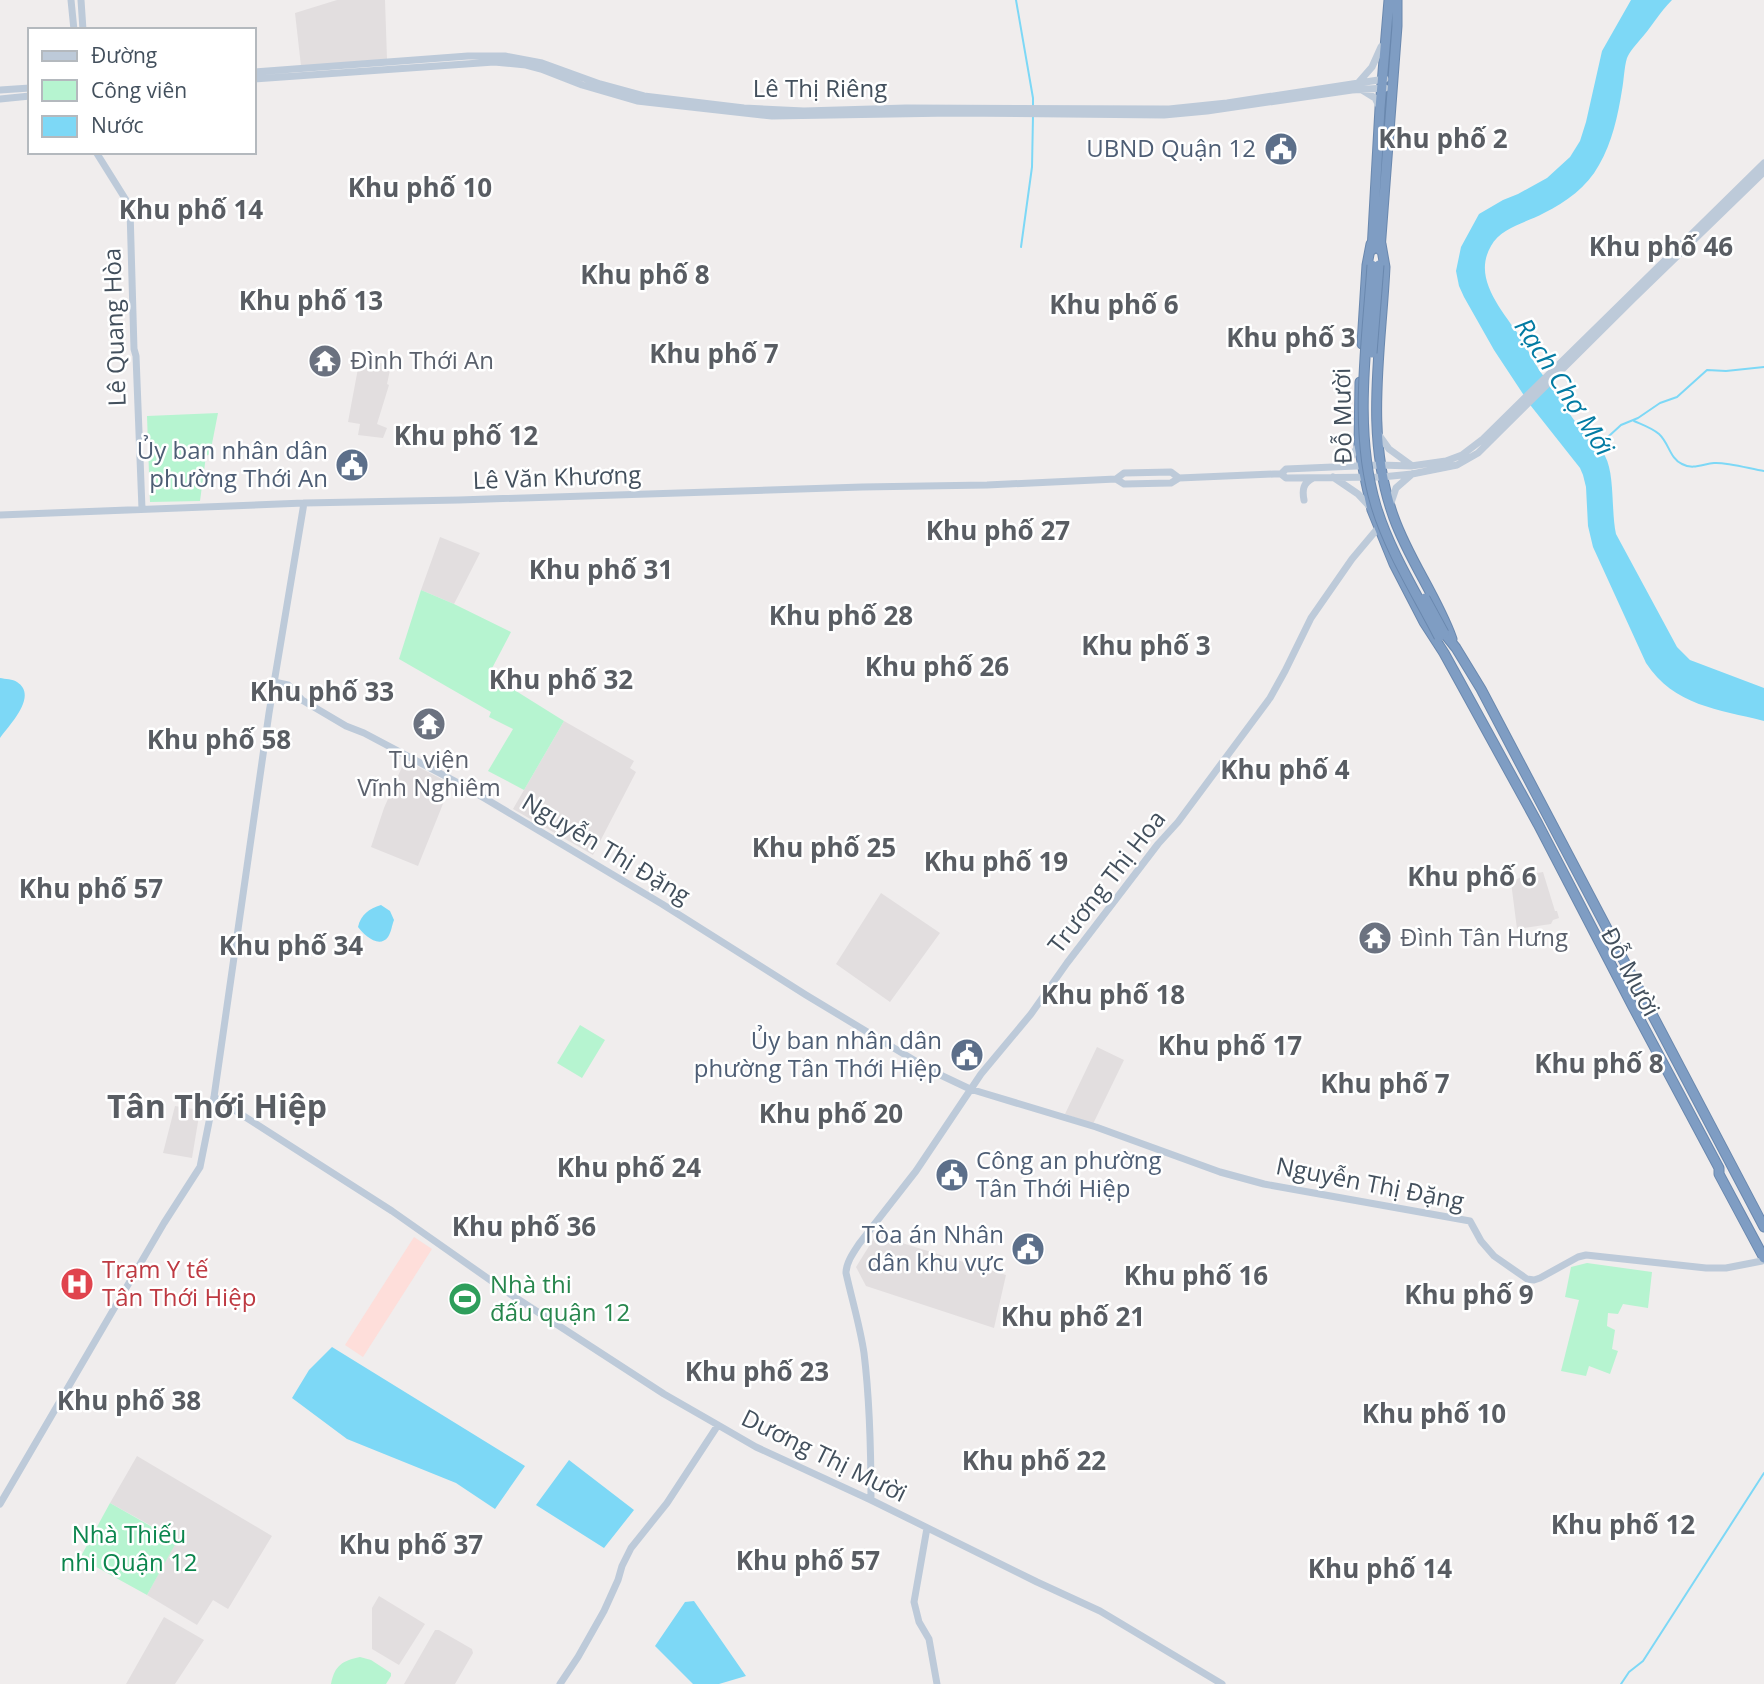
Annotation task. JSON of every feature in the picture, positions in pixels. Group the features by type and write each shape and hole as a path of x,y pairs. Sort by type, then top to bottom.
{"highway":[{"name":"Đỗ Mười","path":"1381,47 1386,0"},
{"name":"Đỗ Mười","path":"1386,0 1385,58 1389,126 1376,244 1367,265 1359,392 1360,448 1372,510 1394,564 1424,622 1468,695 1538,824 1719,1168 1719,1174 1764,1261"},
{"name":"Đỗ Mười","path":"1400,0 1388,85 1380,108 1369,436 1373,471 1381,502 1396,542 1441,635 1444,653"},
{"path":"1381,47 1385,58"},
{"name":"Đỗ Mười","path":"1376,244 1385,267 1377,393 1377,450 1390,507 1409,555 1449,630 1476,692 1542,809 1646,1017 1764,1230"},
{"path":"1360,448 1377,450"},
{"path":"1368,492 1385,488"},
{"name":"Đỗ Mười","path":"1441,635 1456,648"}],"street":[{"path":"71,0 74,28"},
{"path":"81,0 83,28"},
{"path":"1380,108 1375,98 1359,86 1381,47"},
{"name":"Lê Thị Riêng","path":"256,72 468,56 505,56 542,63 600,84 644,96 744,108 804,111 903,108 1140,116 1178,115 1359,86 1388,85"},
{"name":"Lê Thị Riêng","path":"256,79 494,62 541,69 629,99 772,116 1026,111"},
{"path":"0,90 28,88"},
{"path":"0,99 28,96"},
{"name":"Lê Quang Hòa","path":"97,154 130,210 142,509"},
{"path":"1390,507 1396,488 1411,470 1457,466 1463,459 1478,453 1764,163"},
{"path":"1703,227 1764,172"},
{"path":"1376,431 1389,449 1411,470"},
{"path":"1334,467 1344,463 1360,448"},
{"name":"Lê Văn Khương","path":"1281,474 1286,469 1380,465 1411,470"},
{"name":"Lê Văn Khương","path":"0,515 304,503 451,501 1116,479 1124,484 1171,483 1179,478 1281,474 1286,478 1382,477 1411,470"},
{"path":"1304,500 1304,485 1315,477"},
{"path":"1332,477 1358,494 1372,510"},
{"path":"0,1504 164,1223 200,1167 214,1097 274,682 304,503"},
{"name":"Trương Thị Hoa","path":"871,1500 871,1435 864,1350 846,1268 859,1244 922,1163 970,1090 1178,822 1270,698 1311,618 1352,559 1378,528"},
{"name":"Nguyễn Thị Đặng","path":"274,682 288,685 302,700 345,726 364,733 464,786 662,904 932,1071 970,1090 1034,1107 1253,1181 1470,1221 1481,1241 1494,1256 1527,1279 1541,1278 1586,1255 1706,1268 1726,1268 1764,1261"},
{"name":"Dương Thị Mười","path":"214,1097 392,1211 510,1294 718,1426 756,1447 1100,1611 1222,1684"},
{"path":"560,1684 604,1611 631,1548 667,1503 718,1426"},
{"path":"927,1528 914,1602 919,1622 929,1639 937,1684"}],"shaded area":[{"path":"337,0 385,0 387,59 301,66 295,13"},
{"path":"362,360 391,365 389,385 377,424 387,428 383,438 358,435 360,424 348,422 359,363"},
{"path":"440,537 480,553 454,604 421,590"},
{"path":"564,721 634,761 630,768 636,772 593,855 513,809"},
{"path":"405,760 451,784 418,866 371,847"},
{"path":"1543,872 1559,918 1551,924 1517,929 1511,882 1525,875"},
{"path":"881,893 940,933 890,1002 836,964"},
{"path":"1097,1047 1124,1060 1093,1124 1065,1114"},
{"path":"175,1106 200,1110 192,1158 163,1153"},
{"path":"876,1235 1006,1275 994,1328 866,1286 856,1267"},
{"path":"414,1237 432,1249 363,1357 345,1345"},
{"path":"137,1456 272,1536 228,1609 213,1600 197,1625 147,1595 177,1540 110,1503"},
{"path":"379,1596 425,1624 399,1665 372,1649 372,1608"},
{"path":"164,1617 204,1640 175,1684 126,1684"},
{"path":"435,1630 472,1649 473,1653 455,1684 404,1684"}],"green space":[{"path":"218,413 210,454 206,456 200,501 150,502 147,416"},
{"path":"421,590 511,632 489,674 564,721 524,790 488,771 513,729 489,717 491,712 399,659"},
{"path":"580,1025 605,1040 582,1078 557,1063"},
{"path":"1587,1263 1652,1272 1648,1308 1623,1304 1618,1314 1608,1313 1607,1326 1615,1330 1612,1349 1618,1351 1610,1374 1589,1366 1586,1376 1561,1371 1579,1300 1565,1297 1571,1267"},
{"name":"Nhà Thiếu nhi Quận 12","path":"110,1503 177,1541 147,1595 80,1558"},
{"path":"360,1657 371,1660 391,1673 386,1684 331,1684 340,1665"}],"water":[{"path":"1631,0 1672,0 1627,58 1614,129 1599,165 1582,187 1568,199 1501,234 1491,246 1485,271 1499,307 1539,370 1574,420 1605,456 1610,473 1616,534 1677,647 1690,660 1764,688 1764,721 1698,704 1670,689 1646,663 1593,547 1588,526 1586,487 1580,468 1531,406 1494,350 1464,297 1456,271 1461,247 1479,214 1547,178 1570,157 1580,141 1586,122 1602,51"},
{"path":"0,678 17,682 25,695 20,711 0,738"},
{"path":"381,905 390,911 394,920 388,937 380,942 368,937 358,927 366,913"},
{"path":"332,1347 525,1466 495,1509 456,1483 347,1439 292,1398 309,1370"},
{"path":"569,1460 634,1510 604,1548 536,1505"},
{"path":"694,1601 746,1676 719,1684 693,1684 655,1646 685,1602"}],"waterway":[{"path":"1016,0 1033,107"},
{"path":"1021,247 1032,167 1033,116"},
{"name":"Rạch Chợ Mới","path":"1597,447 1621,425 1638,418 1660,403 1677,397 1707,370 1764,367"},
{"path":"1634,421 1659,434 1678,462 1686,466 1719,463 1764,471"},
{"path":"1621,1684 1629,1672 1643,1661 1764,1473"}],"place":[{"name":"UBND Quận 12","path":"1281,149"},
{"name":"Đình Thới An","path":"325,361"},
{"name":"Ủy ban nhân dân phường Thới An","path":"352,465"},
{"name":"Tu viện Vĩnh Nghiêm","path":"429,724"},
{"name":"Đình Tân Hưng","path":"1375,938"},
{"name":"Ủy ban nhân dân phường Tân Thới Hiệp","path":"967,1055"},
{"name":"Công an phường Tân Thới Hiệp","path":"952,1175"},
{"name":"Tòa án Nhân dân khu vực","path":"1028,1249"},
{"name":"Trạm Y tế Tân Thới Hiệp","path":"77,1284"},
{"name":"Nhà thi đấu quận 12","path":"465,1299"}],"district":[{"name":"Khu phố 2","path":"1443,139"},
{"name":"Khu phố 10","path":"420,188"},
{"name":"Khu phố 14","path":"191,210"},
{"name":"Khu phố 46","path":"1661,247"},
{"name":"Khu phố 8","path":"645,275"},
{"name":"Khu phố 13","path":"311,301"},
{"name":"Khu phố 6","path":"1114,305"},
{"name":"Khu phố 3","path":"1291,338"},
{"name":"Khu phố 7","path":"714,354"},
{"name":"Khu phố 12","path":"466,436"},
{"name":"Khu phố 27","path":"998,531"},
{"name":"Khu phố 31","path":"601,570"},
{"name":"Khu phố 28","path":"841,616"},
{"name":"Khu phố 3","path":"1146,646"},
{"name":"Khu phố 26","path":"937,667"},
{"name":"Khu phố 32","path":"561,680"},
{"name":"Khu phố 33","path":"322,692"},
{"name":"Khu phố 58","path":"219,740"},
{"name":"Khu phố 4","path":"1285,770"},
{"name":"Khu phố 25","path":"824,848"},
{"name":"Khu phố 19","path":"996,862"},
{"name":"Khu phố 6","path":"1472,877"},
{"name":"Khu phố 57","path":"91,889"},
{"name":"Khu phố 34","path":"291,946"},
{"name":"Khu phố 18","path":"1113,995"},
{"name":"Khu phố 17","path":"1230,1046"},
{"name":"Khu phố 8","path":"1599,1064"},
{"name":"Khu phố 7","path":"1385,1084"},
{"name":"Tân Thới Hiệp","path":"217,1107"},
{"name":"Khu phố 20","path":"831,1114"},
{"name":"Khu phố 24","path":"629,1168"},
{"name":"Khu phố 36","path":"524,1227"},
{"name":"Khu phố 16","path":"1196,1276"},
{"name":"Khu phố 9","path":"1469,1295"},
{"name":"Khu phố 21","path":"1073,1317"},
{"name":"Khu phố 23","path":"757,1372"},
{"name":"Khu phố 38","path":"129,1401"},
{"name":"Khu phố 10","path":"1434,1414"},
{"name":"Khu phố 22","path":"1034,1461"},
{"name":"Khu phố 12","path":"1623,1525"},
{"name":"Khu phố 37","path":"411,1545"},
{"name":"Khu phố 57","path":"808,1561"},
{"name":"Khu phố 14","path":"1380,1569"}]}
